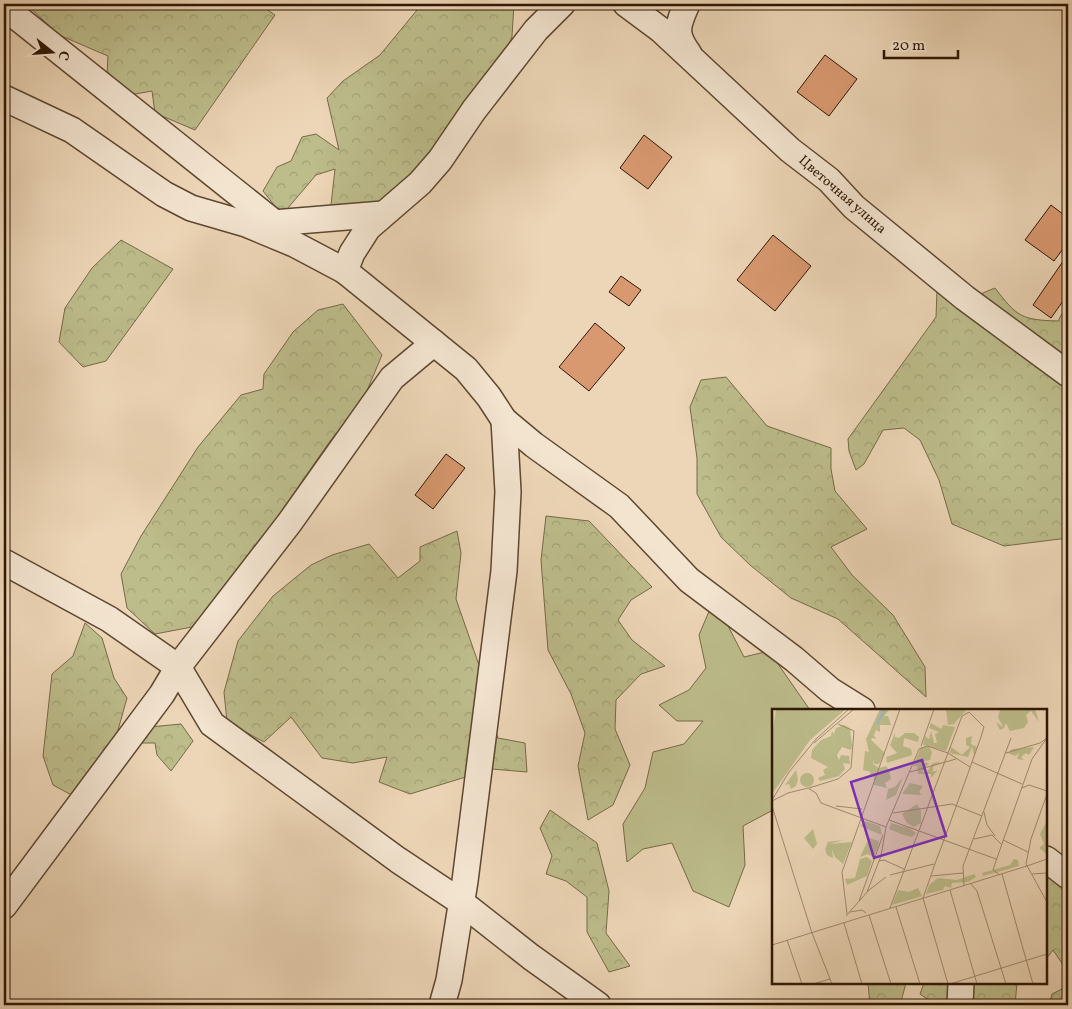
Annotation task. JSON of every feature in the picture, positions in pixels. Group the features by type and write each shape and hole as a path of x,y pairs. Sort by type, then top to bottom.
{"street":[{"path":"345,271 352,253 368,228 420,183 440,160 490,89 536,30 562,4"},
{"name":"Цветочная улица","path":"626,4 661,30 790,150 828,180 854,207 965,298 1068,374"},
{"path":"687,4 679,21 678,32 681,43 690,56"},
{"path":"4,8 276,224"},
{"path":"4,98 72,130 164,194 191,208 246,224 311,252 345,271 466,370 489,397 504,420 534,445 573,471 619,506 689,580 794,659 830,690 860,709"},
{"path":"246,224 276,224 326,217 383,214"},
{"path":"4,906 162,694 178,666 290,522 392,378 434,343"},
{"path":"442,1005 449,980 461,902 504,571 508,492 504,420"},
{"path":"4,562 108,619 178,666 212,724 398,860 461,902 531,957 598,1005"},
{"path":"1047,860 1068,876"},
{"path":"960,1005 961,984"}],"green space":[{"path":"26,4 259,4 275,15 195,130 155,113 152,91 124,96 107,74 108,56 59,35"},
{"path":"422,4 514,4 512,36 497,84 380,207 346,216 331,205 335,169 316,175 282,215 263,191 277,167 291,161 302,137 316,134 339,150 327,98 343,81 380,55"},
{"path":"121,240 173,269 106,361 83,367 59,342 65,308 92,268"},
{"path":"995,288 1015,311 1036,320 1058,321 1068,303 1068,538 1004,546 952,524 939,480 920,440 904,428 883,430 864,464 856,470 849,451 848,439 936,317 937,290 978,295"},
{"path":"343,304 382,355 363,400 330,441 244,565 192,627 155,634 127,608 121,574 141,536 198,447 241,395 263,389 264,374 293,332 318,310"},
{"path":"726,377 767,426 831,448 831,469 835,491 867,529 831,547 852,575 893,615 925,667 926,697 838,619 791,598 750,565 721,537 697,494 697,458 690,407 701,380"},
{"path":"546,516 589,521 652,587 631,600 618,620 632,640 665,666 641,674 616,700 615,729 630,765 613,805 588,820 578,766 585,733 571,694 548,650 541,560"},
{"path":"457,531 461,553 456,599 480,668 484,700 498,738 525,743 527,772 492,769 410,794 379,782 387,757 353,763 322,758 291,717 264,742 227,722 224,692 238,641 273,596 311,565 332,555 369,544 398,578 420,561 420,547"},
{"path":"710,609 725,620 744,657 769,651 809,709 772,709 772,811 743,826 745,865 729,907 693,891 672,843 643,849 627,862 623,824 645,788 653,752 684,744 703,721 677,721 659,705 689,690 706,668 699,635"},
{"path":"85,623 102,638 114,678 127,698 118,730 181,724 193,741 171,771 157,755 155,743 124,743 77,798 53,785 43,756 52,674 73,656"},
{"path":"550,810 597,843 609,891 606,933 630,966 609,972 587,932 587,897 566,881 546,874 552,856 540,828"},
{"path":"1047,873 1068,896 1068,972 1053,950 1047,958"},
{"path":"868,984 906,984 900,1005 870,1005"},
{"path":"924,984 1017,984 1015,1005 936,1005 920,994"},
{"path":"1068,986 1068,1005 1049,1005 1052,994"}],"building":[{"path":"825,55 857,79 829,116 797,92"},
{"path":"644,135 672,157 648,189 620,168"},
{"path":"1051,205 1068,218 1068,242 1054,261 1025,240"},
{"path":"773,235 811,266 775,311 737,280"},
{"path":"1068,254 1068,294 1051,318 1033,305"},
{"path":"621,276 641,290 629,306 609,292"},
{"path":"595,323 625,348 589,391 559,367"},
{"path":"446,454 465,468 433,509 415,495"}]}
